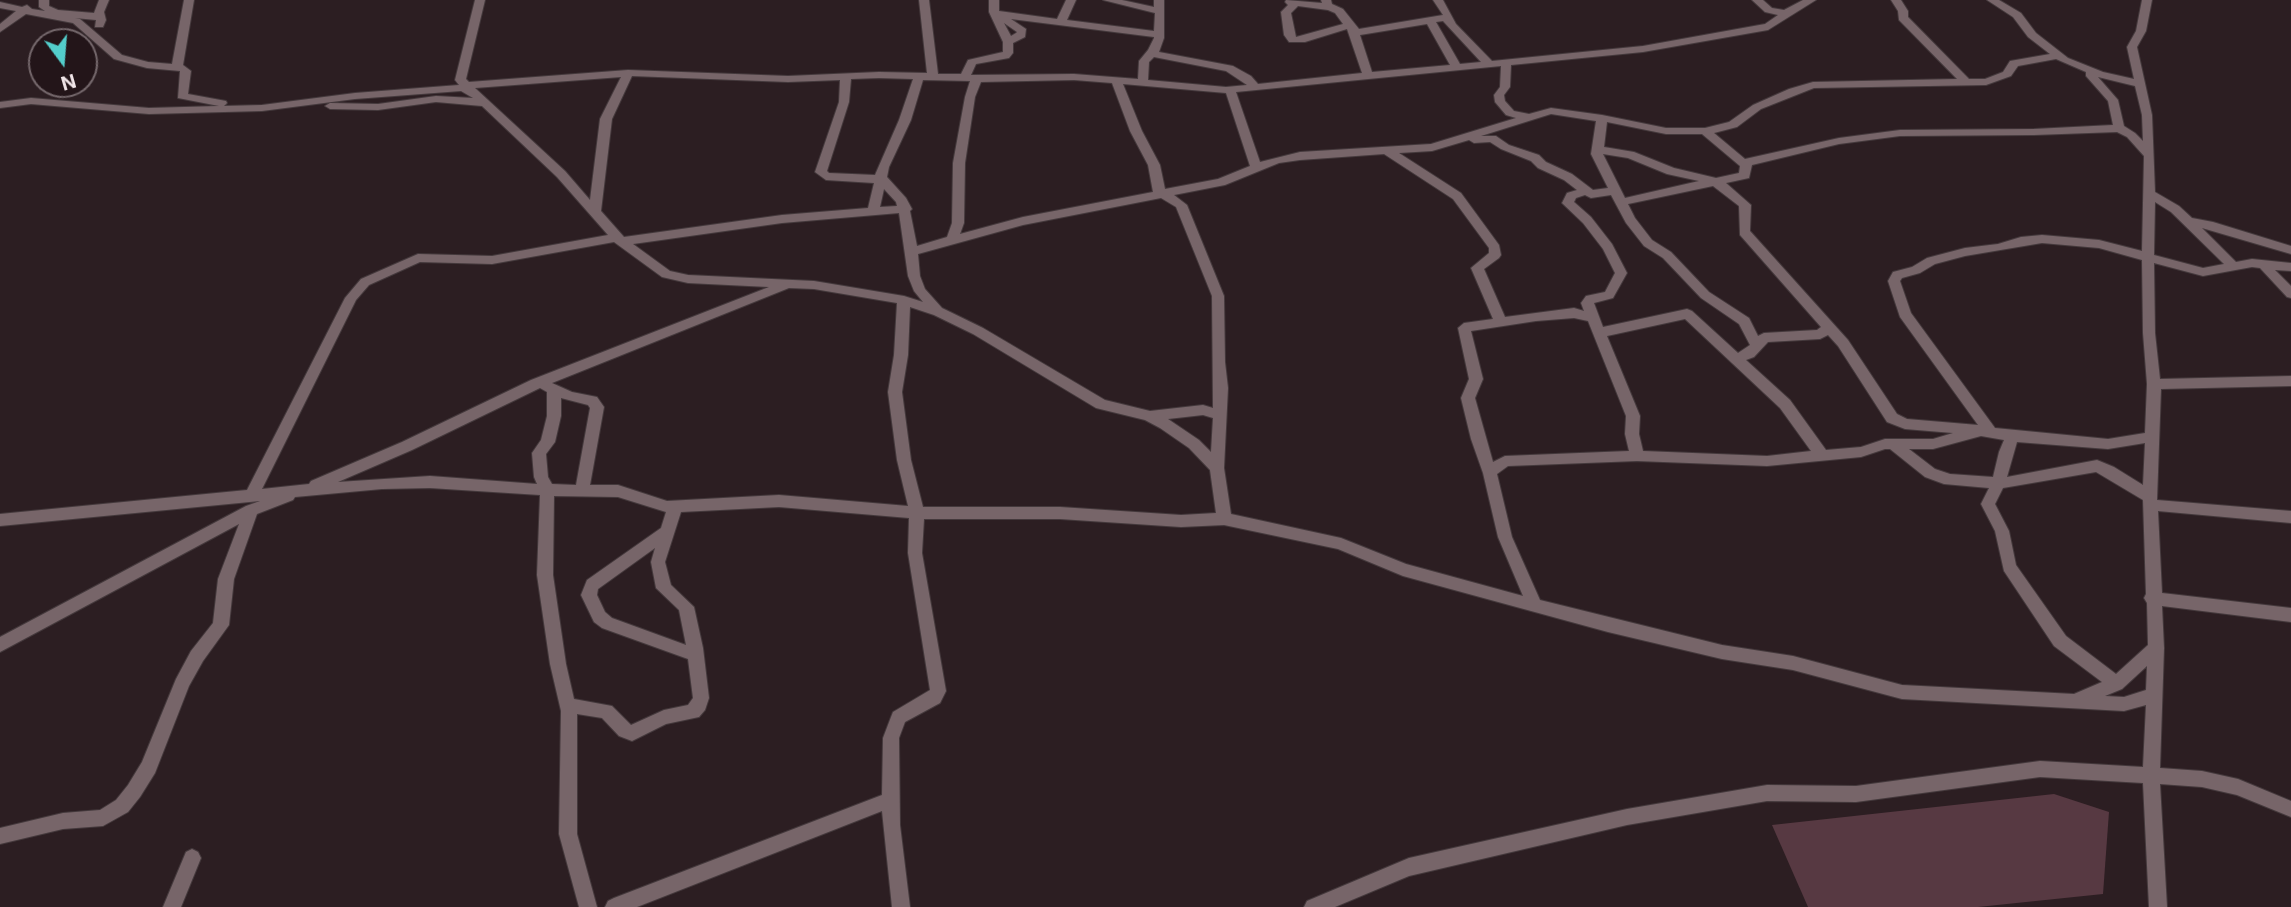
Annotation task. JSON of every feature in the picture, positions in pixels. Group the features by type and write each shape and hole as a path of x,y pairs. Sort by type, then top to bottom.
{"street":[{"path":"0,29 21,11 42,0 44,7 56,13 101,17"},
{"path":"95,28 101,22 100,6 104,0"},
{"path":"177,68 189,0"},
{"path":"480,0 460,80 561,174 620,239 654,267 677,278 790,284 904,300 939,312 978,331 1101,404 1149,416 1170,416 1200,410 1219,415"},
{"path":"924,0 933,75"},
{"path":"953,238 958,228 959,163 970,97 969,65 974,60 1007,55 1008,42 995,13 994,0"},
{"path":"1061,22 1070,0"},
{"path":"1108,0 1135,15"},
{"path":"1283,0 1328,4 1339,11 1352,27 1368,75"},
{"path":"1438,0 1453,23 1489,64"},
{"path":"1757,0 1769,10 1785,13"},
{"path":"0,105 31,102 149,111 244,109 453,87 469,89 628,73 788,79 933,75 971,78 1074,77 1143,81 1210,90 1230,89 1643,49 1768,27 1785,13 1811,0"},
{"path":"1896,0 1903,11 1903,18 1968,84"},
{"path":"1992,0 2017,15 2032,35 2056,56 2083,68 2139,84"},
{"path":"2147,0 2141,31 2133,47 2147,115 2149,155 2149,333 2154,383 2150,501 2156,648 2151,776 2158,907"},
{"path":"1296,3 1286,12 1289,35 1293,40 1352,27 1362,32 1443,17 1453,23"},
{"path":"0,5 70,19 85,28"},
{"path":"1123,30 1135,15 1160,5 1159,35 1153,51 1144,61 1143,81"},
{"path":"995,13 1159,35"},
{"path":"995,13 1021,29 1021,35 1008,42"},
{"path":"1429,19 1457,68"},
{"path":"98,40 118,57 186,71 180,94 185,97 244,109"},
{"path":"1153,51 1157,55 1229,68 1247,78 1254,86"},
{"path":"912,251 953,238 1041,218 1221,182 1256,166 1300,156 1432,147 1461,136 1556,111 1666,131 1704,131 1733,125 1757,107 1813,85 1992,82 2007,74 2014,63 2056,56"},
{"path":"1506,61 1505,83 1499,95 1500,102 1510,113 1529,118"},
{"path":"2083,68 2112,100 2119,128 2149,155"},
{"path":"595,211 606,119 628,73"},
{"path":"846,76 844,102 821,172 826,176 880,178 900,197 906,209 914,276 920,291 939,312"},
{"path":"873,213 880,178 905,120 919,76"},
{"path":"1116,80 1136,131 1154,165 1158,190 1181,205 1218,296 1217,468 1224,519"},
{"path":"1230,89 1256,166"},
{"path":"302,103 378,107 450,99 485,104"},
{"path":"1602,118 1597,150 1599,160 1630,220 1648,243 1667,254 1705,295 1744,321 1757,347"},
{"path":"1704,131 1736,160 1746,163 1798,152 1817,145 1900,133 2119,128"},
{"path":"1461,136 1473,140 1492,138 1568,177 1585,191 1644,199 1667,191 1745,175 1746,163"},
{"path":"1597,150 1630,155 1671,171 1714,181 1730,191 1745,205 1744,232 1829,327 1896,421 2013,437 2108,444 2151,437"},
{"path":"1388,151 1457,196 1495,248 1496,255 1477,268 1501,321"},
{"path":"1585,191 1572,196 1567,203 1587,220 1608,247 1621,273 1609,295 1587,301 1633,416 1632,434 1637,456"},
{"path":"2150,194 2167,203 2189,222 2233,266"},
{"path":"0,836 63,821 103,818 122,806 134,792 149,767 182,684 197,656 221,625 226,579 251,503 351,298 365,282 418,258 492,260 620,239 782,219 906,209"},
{"path":"2189,222 2214,226 2291,250"},
{"path":"1986,432 1905,314 1895,277 1949,256 1999,248 2026,240 2081,241 2203,272 2263,264 2291,267"},
{"path":"2263,264 2291,294"},
{"path":"304,490 407,446 539,383 790,284"},
{"path":"901,907 890,800 891,738 895,723 905,712 934,698 938,691 915,553 917,513 904,460 895,392 901,355 904,300"},
{"path":"1534,603 1505,537 1490,473 1478,439 1468,398 1476,379 1464,330 1467,327 1501,321 1574,313 1593,318"},
{"path":"1599,333 1685,313 1785,404 1821,454"},
{"path":"1735,359 1757,347 1764,338 1820,334 1829,327"},
{"path":"2154,383 2291,381"},
{"path":"539,383 592,401 597,407 592,449 583,477 582,491"},
{"path":"554,390 554,416 548,442 539,453 541,477 547,490 545,575 558,664 568,705 568,834 588,907"},
{"path":"1149,416 1194,444 1217,468"},
{"path":"1490,473 1505,461 1518,459 1637,456 1766,461 1861,452 1885,444 1933,444 1986,432"},
{"path":"2013,437 2006,452 1999,483 1988,504 2002,531 2009,567 2060,640 2116,684"},
{"path":"1894,445 1939,477 1999,483 2097,466 2109,471 2150,501 2291,517"},
{"path":"0,520 251,503 304,490 430,482 629,493 659,506 675,507 779,501 917,513 1060,513 1181,521 1224,519 1340,544 1403,570 1608,625 1722,652 1793,663 1902,692 2124,704 2155,695"},
{"path":"0,645 251,503"},
{"path":"568,705 606,711 628,733 641,730 664,717 693,712 701,698 686,607 664,588 660,577 658,562 675,507"},
{"path":"666,533 592,585 589,595 600,617 607,623 696,655"},
{"path":"2152,598 2291,615"},
{"path":"2076,700 2116,684 2156,648"},
{"path":"1313,907 1409,867 1602,822 1714,800 1767,793 1856,793 2040,769 2214,782 2238,787 2291,809"},
{"path":"614,907 890,800"},
{"path":"172,907 192,858"}],"shaded area":[{"path":"2054,794 2109,812 2103,894 1978,907 1808,907 1772,825"}]}
